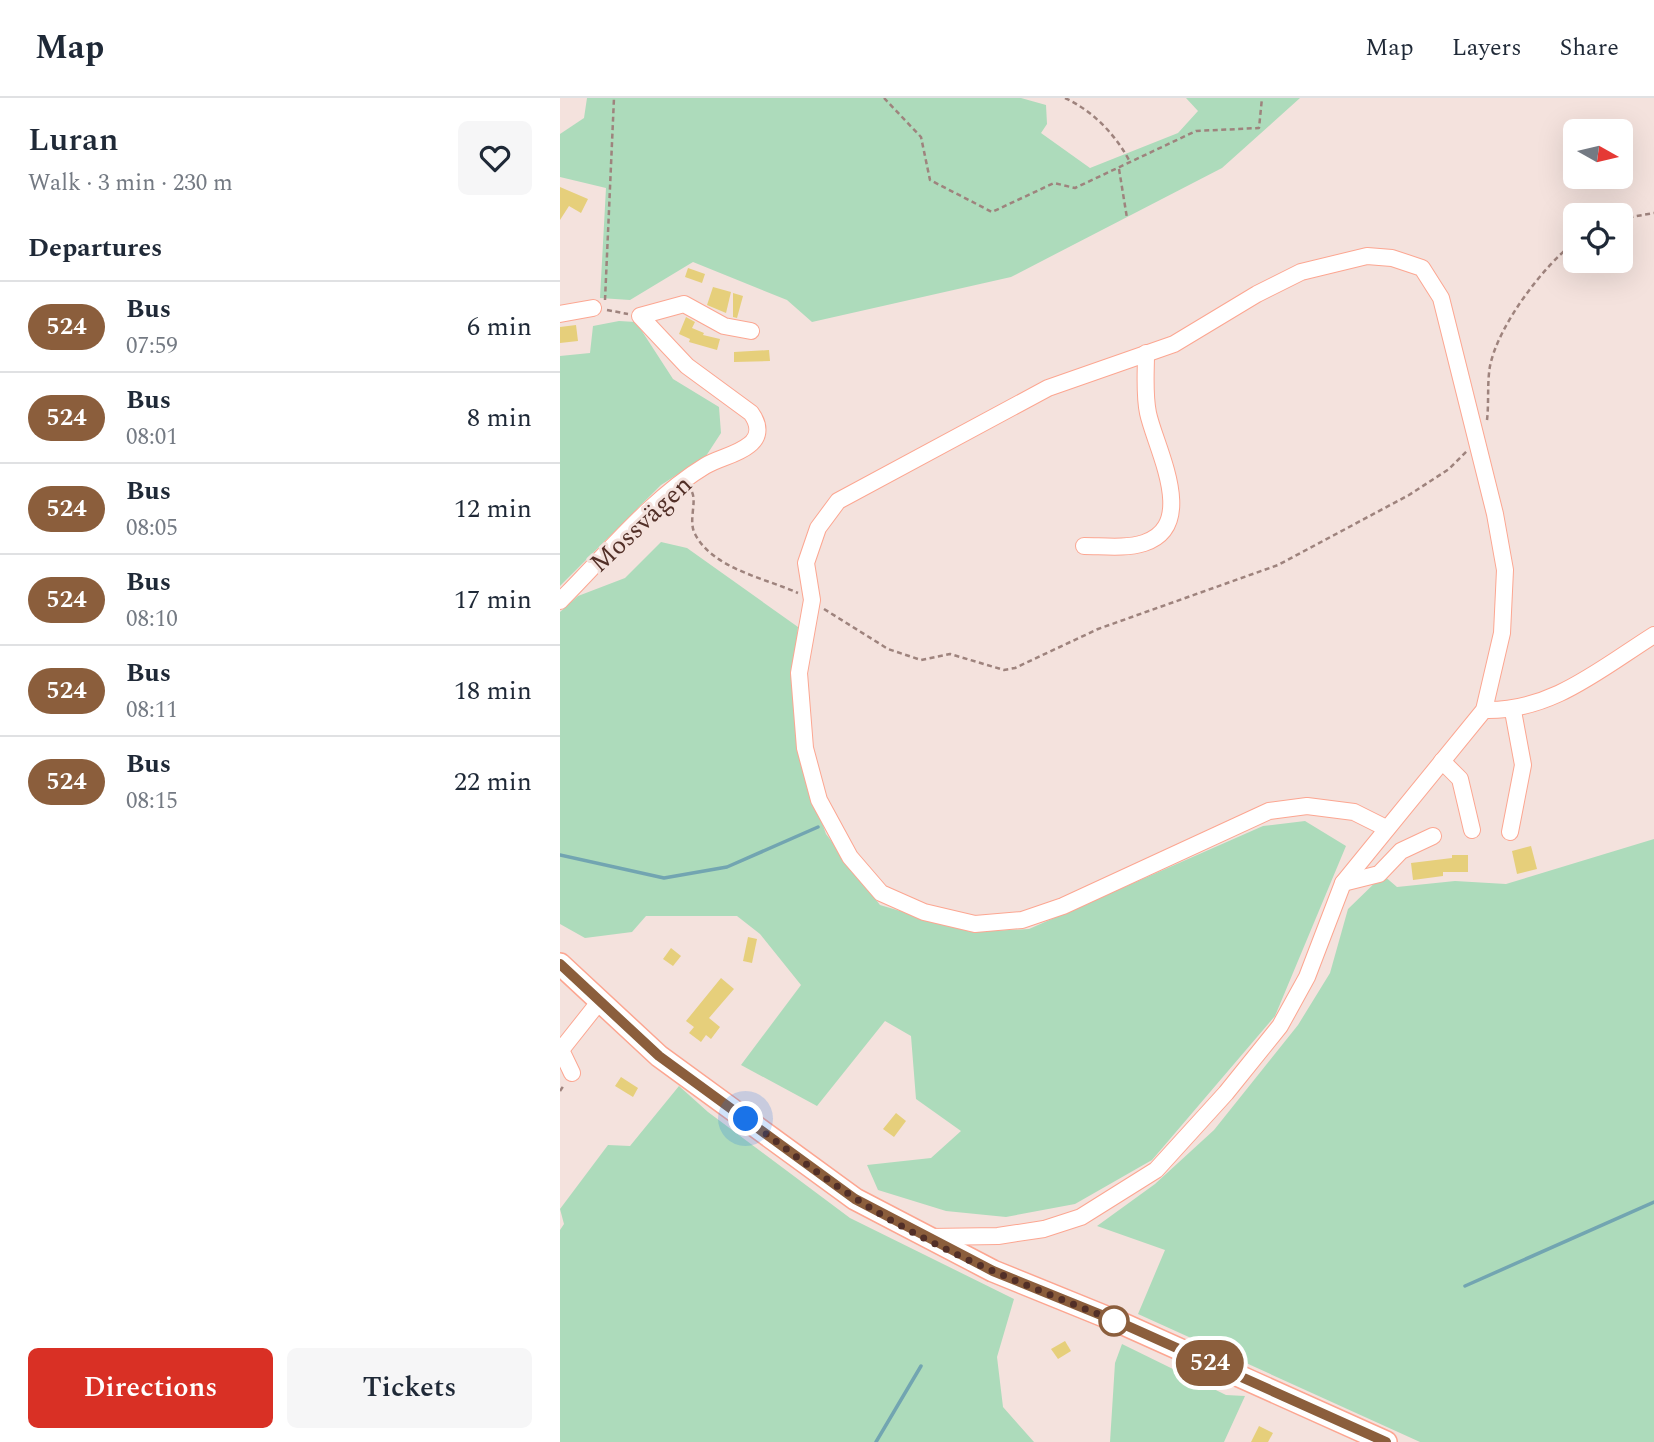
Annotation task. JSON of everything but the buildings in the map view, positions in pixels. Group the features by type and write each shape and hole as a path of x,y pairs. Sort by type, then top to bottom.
{"main road":[{"path":"560,964 659,1056 855,1199 993,1271 1121,1323 1374,1440"}],"lane":[{"path":"924,1237 998,1236 1044,1229 1080,1217 1156,1170 1226,1093 1280,1026 1307,977 1343,883 1484,710 1502,633 1505,570 1478,440 1441,298 1422,268 1392,258 1367,256 1301,272 1174,344 1048,388 838,501 818,528 806,563 812,600 799,673 805,748 819,800 850,858 881,893 924,912 975,924 1022,920 1063,906 1269,811 1307,806 1354,812 1386,828"},
{"path":"640,316 684,303 724,326 751,331"},
{"path":"560,314 598,309"},
{"name":"Mossvägen","path":"560,601 664,497 705,466 749,445 757,435 758,423 751,413 687,366 640,316"},
{"path":"1084,547 1145,543 1159,534 1171,511 1170,480 1147,411 1146,353"},
{"path":"1484,710 1513,711 1558,696 1654,635"},
{"path":"1510,832 1523,765 1513,711"},
{"path":"1442,761 1460,779 1472,830"},
{"path":"1343,883 1379,874 1401,851 1433,836"},
{"path":"572,1073 561,1050 599,1002"}],"path":[{"path":"614,98 607,294 598,309 640,316"},
{"path":"884,98 921,137 930,180 992,212 1055,183 1075,188 1196,131 1259,128 1262,98"},
{"path":"1065,98 1078,104 1118,138 1130,162"},
{"path":"1119,169 1127,218"},
{"path":"1633,217 1654,213"},
{"path":"683,482 694,494 693,532 728,565 812,600 888,649 921,660 950,654 1004,670 1015,668 1098,629 1278,565 1409,495 1449,468 1478,440 1486,425 1490,366 1503,334 1540,274 1563,253"}],"green space":[{"path":"587,98 1021,98 1046,105 1047,124 1041,133 1090,168 1178,133 1198,111 1186,98 1300,98 1222,168 1011,277 812,322 787,300 693,262 630,300 600,298 606,188 560,177 560,134 584,118"},
{"path":"619,321 636,322 673,379 719,407 721,433 706,456 661,485 560,586 560,356 590,353 593,326"},
{"path":"661,542 687,548 798,627 792,687 799,757 826,834 880,905 971,932 1029,929 1263,826 1305,821 1346,846 1275,1016 1152,1160 1075,1204 1006,1217 946,1211 878,1190 867,1165 931,1158 961,1131 916,1099 911,1036 885,1021 817,1106 741,1065 801,985 760,934 737,916 646,916 632,932 585,938 560,924 560,612 578,596 625,578"},
{"path":"1654,839 1654,1442 1420,1442 1138,1314 1165,1250 1097,1226 1155,1184 1214,1130 1298,1025 1330,973 1348,909 1383,875 1397,887 1455,881 1506,884"},
{"path":"679,1086 708,1112 850,1218 1014,1299 997,1357 1003,1407 1034,1442 560,1442 560,1230 564,1224 560,1209 608,1145 630,1146"},
{"path":"1122,1344 1226,1395 1245,1396 1224,1442 1110,1442 1115,1363"}],"waterway":[{"path":"560,855 664,878 727,867 818,827"},
{"path":"1465,1286 1654,1202"},
{"path":"876,1442 921,1366"}],"bus line":[{"name":"524","path":"560,964 659,1056 855,1199 993,1271 1121,1323 1386,1442"}],"route":[{"path":"746,1119 855,1199 924,1237 993,1271 1121,1323 1114,1321"}]}
